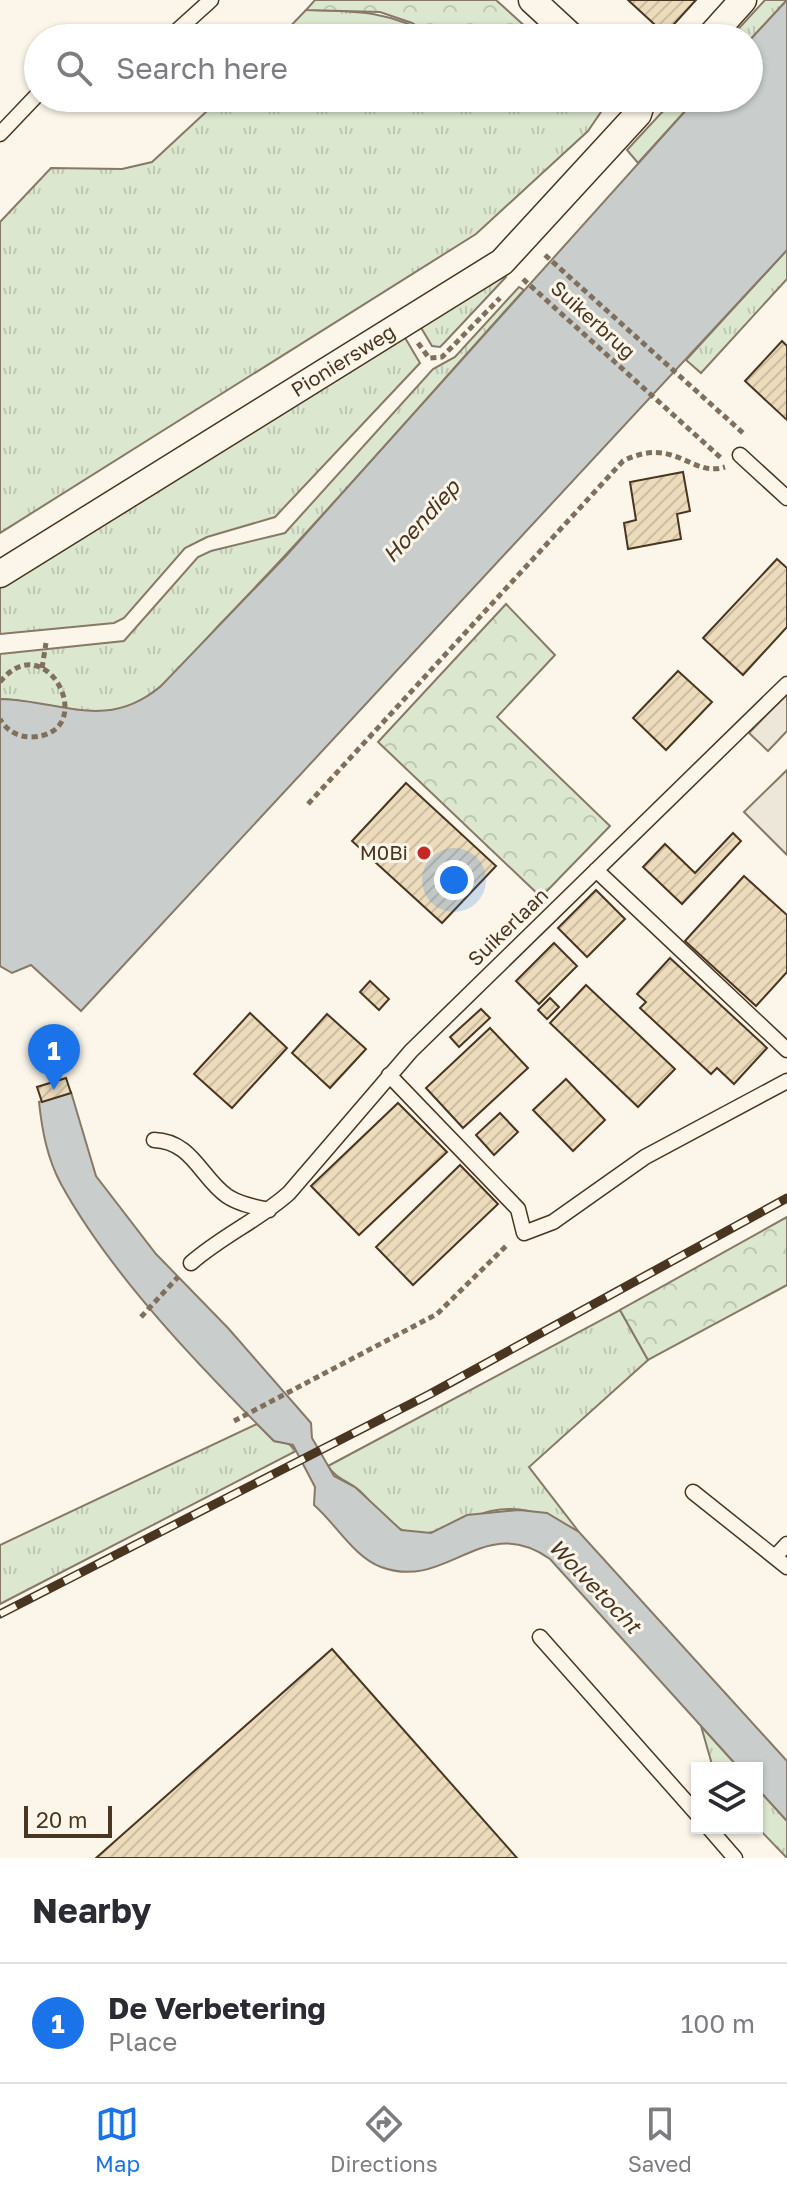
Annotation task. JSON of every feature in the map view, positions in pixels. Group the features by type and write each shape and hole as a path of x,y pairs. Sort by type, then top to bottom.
{"street":[{"path":"532,0 558,24"},
{"path":"722,24 743,0"},
{"name":"Pioniersweg","path":"0,574 502,262 639,112"}],"lane":[{"path":"184,24 211,0"},
{"path":"0,134 24,109"},
{"path":"735,460 787,498"},
{"name":"Suikerlaan","path":"191,1263 221,1237 269,1210 311,1169 389,1075 596,870 724,750 787,684"},
{"path":"596,870 787,1050"},
{"path":"389,1075 518,1209 524,1233 553,1222 645,1157 787,1081"},
{"path":"154,1140 171,1142 183,1150 226,1196 269,1210"},
{"path":"693,1492 781,1562 787,1544"},
{"path":"540,1637 691,1807"},
{"path":"714,1834 735,1858"}],"path":[{"name":"Suikerbrug","path":"545,255 752,441 735,460"},
{"name":"Suikerbrug","path":"407,321 429,358 442,357 520,277 717,454"},
{"path":"308,804 623,461 643,451 679,455 706,469 735,460"},
{"path":"42,668 46,643"},
{"path":"0,680 21,667 42,668 61,683 65,694 63,717 46,734 23,736 12,732 0,719"},
{"path":"234,1421 437,1314 454,1300 482,1266 524,1233"},
{"path":"141,1317 191,1263"}],"green space":[{"path":"315,0 496,0 523,24 414,24 380,12 306,10"},
{"path":"765,0 787,0 763,26 743,24"},
{"path":"306,10 374,14 409,24 292,24"},
{"path":"206,112 601,112 588,131 476,234 0,533 0,222 51,168 122,169 152,162"},
{"path":"662,112 684,112 638,163 627,150"},
{"path":"787,250 787,279 701,373 686,360"},
{"path":"500,271 506,277 440,347 432,346 420,326"},
{"path":"519,287 524,290 376,456 179,669 154,692 126,707 94,712 0,699 0,654 124,641 198,557 285,533 433,369 455,357"},
{"path":"404,336 420,363 275,517 207,537 185,548 124,618 114,623 0,634 0,588"},
{"path":"506,604 555,655 497,717 610,826 541,897 378,742"},
{"path":"787,1217 787,1285 648,1360 620,1310"},
{"path":"620,1310 648,1360 529,1467 579,1532 547,1516 526,1510 503,1509 480,1514 435,1532 413,1533 391,1523 361,1492 328,1466"},
{"path":"257,1424 274,1441 288,1443 296,1451 0,1604 0,1545"},
{"path":"701,1726 734,1762 711,1762"},
{"path":"763,1795 787,1821 787,1858 763,1833"}],"shaded area":[{"path":"787,694 787,731 768,751 749,733"},
{"path":"787,770 787,855 744,812"}],"water":[{"name":"Hoendiep","path":"787,0 787,250 81,1011 31,965 12,973 0,966 0,699 101,711 140,700 160,687 285,557 684,112 763,112 763,26"},
{"name":"Wolvetocht","path":"71,1092 96,1176 156,1254 228,1328 311,1423 312,1438 334,1476 355,1487 401,1530 431,1533 467,1515 519,1510 547,1513 579,1532 787,1761 787,1821 763,1795 763,1762 734,1762 550,1559 526,1547 504,1544 484,1547 426,1570 405,1572 381,1567 362,1556 314,1505 315,1487 293,1445 274,1441 158,1319 105,1252 81,1218 52,1164 39,1102"}],"building":[{"path":"628,0 696,0 674,24 654,24"},
{"path":"782,341 787,346 787,420 745,381"},
{"path":"683,472 690,511 677,514 681,539 628,549 624,523 636,520 630,482"},
{"path":"777,559 787,568 787,627 743,675 703,638"},
{"path":"678,671 712,702 666,750 633,718"},
{"name":"M0Bi","path":"406,783 496,866 442,923 352,841"},
{"path":"733,833 741,841 682,904 643,867 665,844 695,873"},
{"path":"744,876 787,915 787,972 756,1006 685,941"},
{"path":"596,890 625,919 587,957 558,928"},
{"path":"554,943 577,966 539,1004 516,981"},
{"path":"670,958 767,1048 734,1084 717,1068 711,1074 640,1008 646,1002 637,994"},
{"path":"370,981 389,999 379,1010 360,992"},
{"path":"586,985 675,1069 638,1107 550,1023"},
{"path":"550,998 559,1007 547,1019 538,1010"},
{"path":"481,1009 490,1018 459,1047 450,1037"},
{"path":"250,1013 287,1048 232,1108 194,1074"},
{"path":"327,1014 366,1049 330,1088 292,1053"},
{"path":"490,1028 528,1068 463,1128 426,1088"},
{"path":"66,1078 71,1093 42,1102 37,1087"},
{"path":"566,1079 605,1120 573,1151 533,1110"},
{"path":"398,1103 447,1152 359,1235 311,1186"},
{"path":"500,1113 518,1132 494,1155 476,1135"},
{"path":"460,1165 498,1204 413,1285 376,1247"},
{"path":"332,1649 517,1858 96,1858"}],"railway":[{"path":"0,1614 430,1394 787,1198"}],"place":[{"name":"M0Bi","path":"424,853"},
{"name":"De Verbetering","path":"54,1090"}]}
